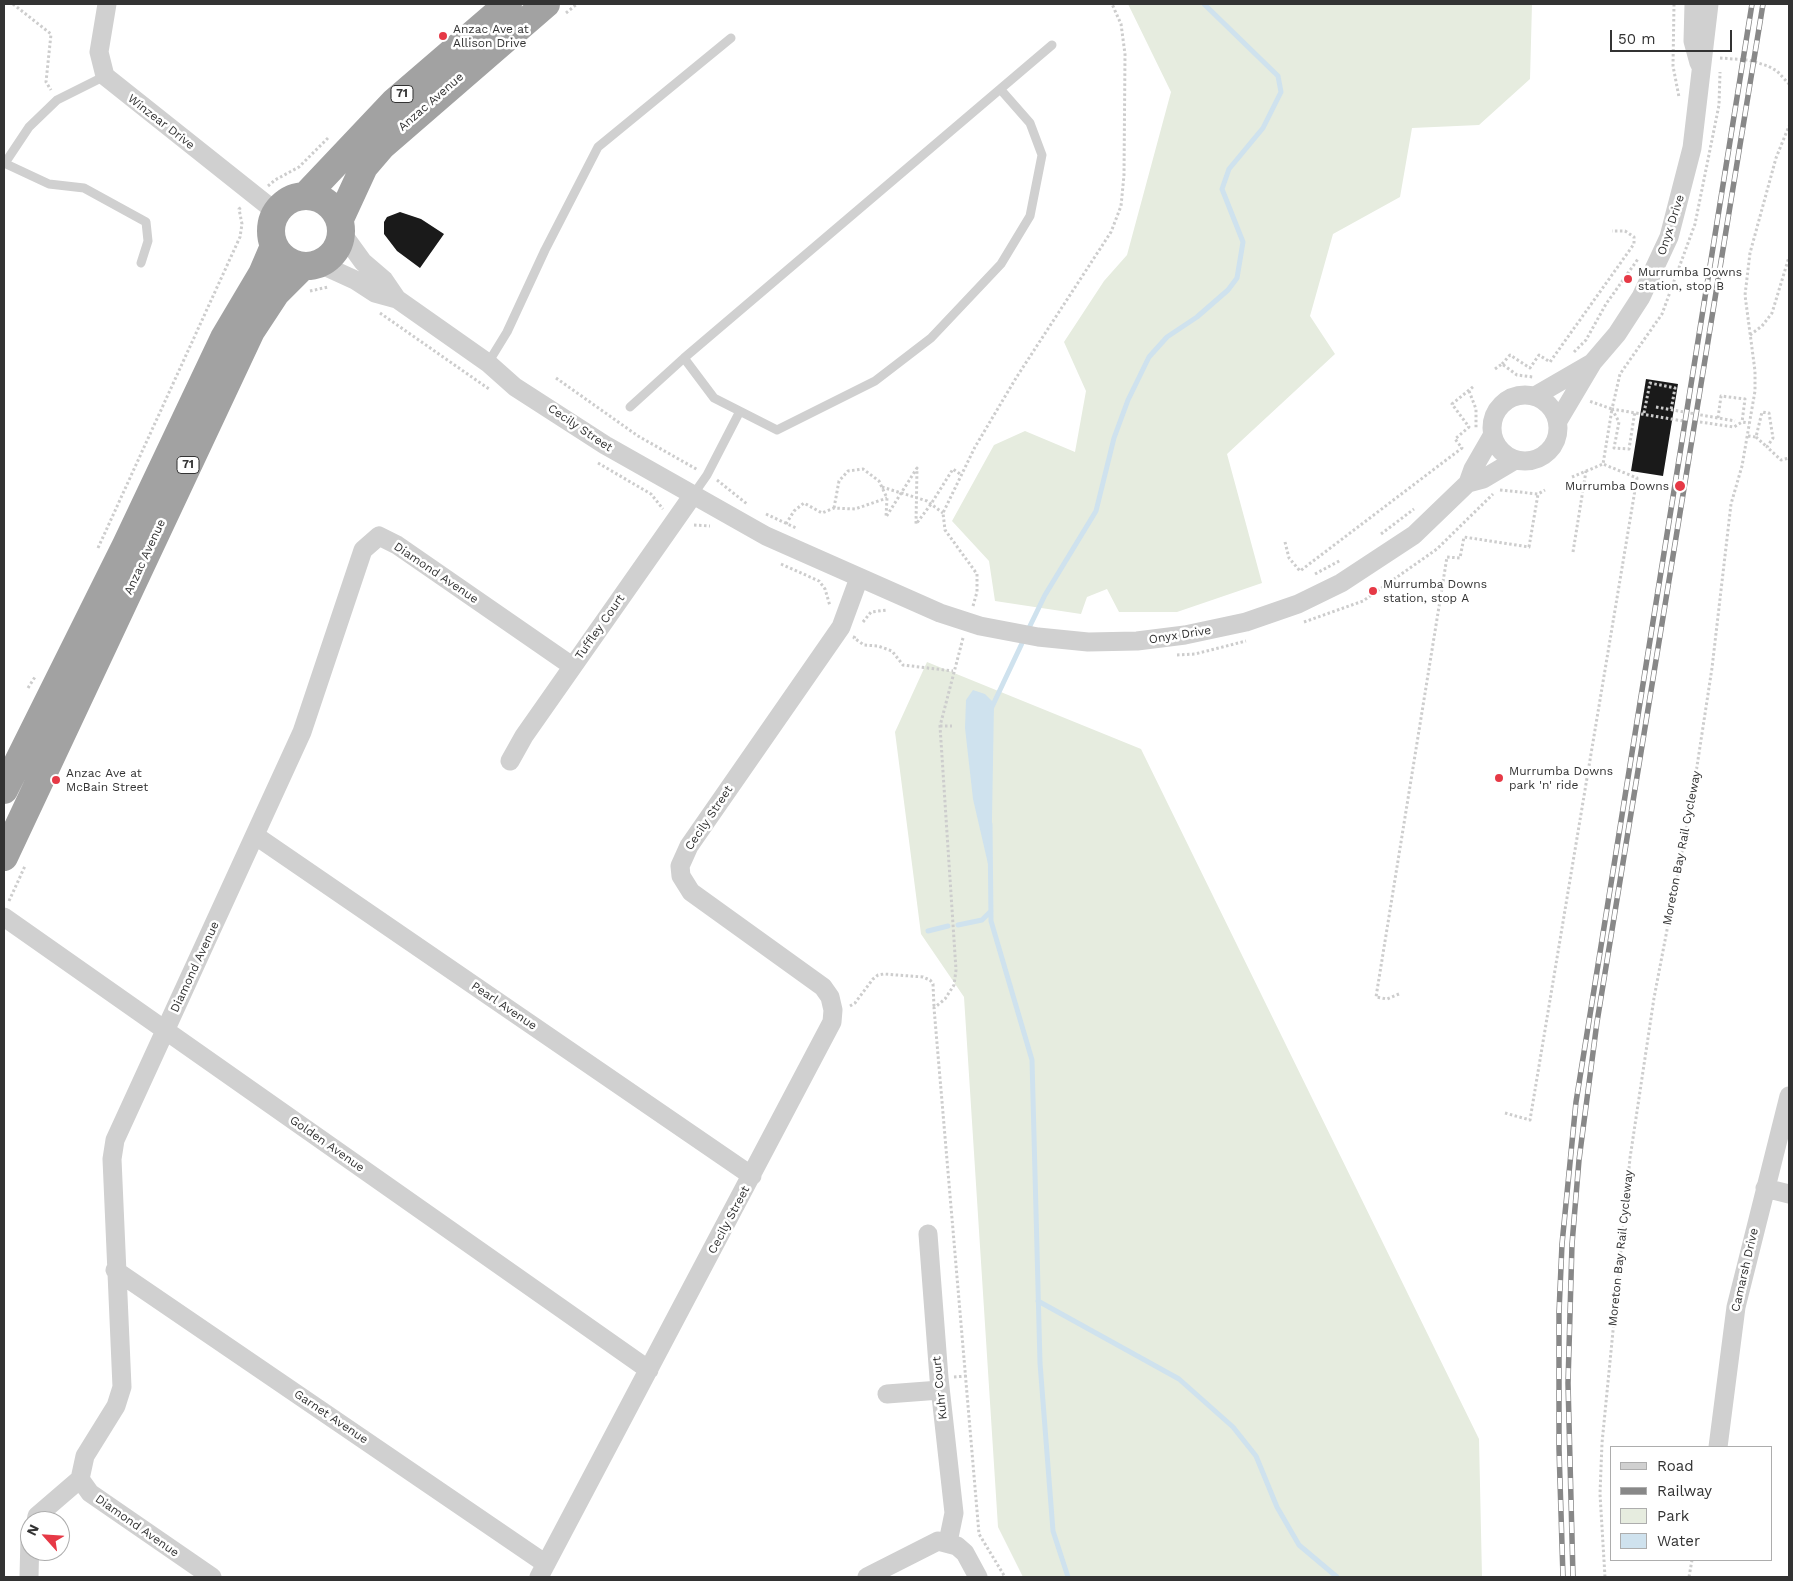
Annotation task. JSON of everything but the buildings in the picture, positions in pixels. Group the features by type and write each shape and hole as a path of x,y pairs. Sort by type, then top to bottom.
{"highway":[{"name":"Anzac Avenue","path":"306,195 394,102 508,4"},
{"name":"Anzac Avenue","path":"341,226 364,167 382,146 554,10"},
{"name":"71","path":"274,246 270,234 276,212 284,203 295,197 306,195"},
{"path":"306,195 320,198 332,206 341,226"},
{"name":"71","path":"310,274 331,257 339,246 341,226"},
{"name":"Anzac Avenue","path":"4,790 121,554 224,338 262,274 274,246"},
{"path":"274,246 285,260 310,274"},
{"name":"Anzac Avenue","path":"15,861 251,331 276,293 310,274"}],"street":[{"path":"105,76 99,52 107,4"},
{"name":"Onyx Drive","path":"1694,4 1693,41 1700,69"},
{"name":"Onyx Drive","path":"1558,421 1593,362 1618,334 1641,297 1669,237 1692,148 1709,4"},
{"name":"Winzear Drive","path":"105,76 276,212"},
{"name":"Cecily Street","path":"341,226 363,262 384,280 397,299"},
{"name":"Cecily Street","path":"310,274 355,280 375,293 397,299 488,363 515,387 605,445 766,536 859,578 855,618 841,628 689,846 680,866 681,876 691,892 815,980 830,997 833,1010 832,1022 828,1034 543,1571"},
{"name":"Onyx Drive","path":"1535,396 1593,362"},
{"path":"1535,396 1550,406 1558,421 1557,438 1548,452 1532,461 1515,460 1500,451 1484,434 1499,407 1512,397 1535,396"},
{"name":"Onyx Drive","path":"859,578 940,613 980,626 1038,637 1088,642 1137,641 1185,635 1246,622 1298,604 1341,583 1414,535 1468,483 1484,434"},
{"name":"Onyx Drive","path":"1468,483 1483,479 1515,460"},
{"name":"Tuffley Court","path":"510,761 524,736 692,495"},
{"name":"Diamond Avenue","path":"212,1577 90,1493 80,1479 85,1456 116,1406 122,1387 115,1270 112,1159 116,1140 302,732 363,550 379,536 396,545 572,666"},
{"name":"Pearl Avenue","path":"256,836 752,1176"},
{"name":"Golden Avenue","path":"6,910 166,1031 650,1370"},
{"name":"Camarsh Drive","path":"1718,1446 1736,1307 1789,1096"},
{"path":"1766,1188 1789,1194"},
{"name":"Kuhr Court","path":"928,1234 940,1390 954,1513 948,1542"},
{"name":"Garnet Avenue","path":"115,1270 543,1571"},
{"path":"887,1394 940,1390"},
{"path":"43,1511 80,1479"},
{"path":"867,1577 938,1541 948,1542 965,1553 978,1577"},
{"path":"29,1561 29,1577"}],"lane":[{"path":"488,363 507,332 545,250 598,147 732,38"},
{"path":"630,407 684,358 1052,45"},
{"path":"105,76 58,100 29,127 4,163 49,184 84,188 146,222 148,241 141,263"},
{"path":"684,358 714,398 739,413 777,430 874,381 931,338 1001,264 1030,216 1042,154 1030,123 1001,90"},
{"path":"692,495 707,475 739,413"}],"path":[{"path":"13,4 51,34 46,82 58,100"},
{"path":"554,10 577,4"},
{"path":"978,592 977,574 945,530 943,513 960,474 1016,378 1111,232 1121,206 1124,174 1125,54 1121,24 1112,4"},
{"path":"1674,4 1673,66 1680,99"},
{"path":"1720,58 1748,60 1768,66 1777,71 1789,84"},
{"name":"Moreton Bay Rail Cycleway","path":"1605,1577 1600,1494 1602,1435 1630,1158 1654,998 1692,799 1712,668 1731,504 1748,436 1755,371 1745,295 1750,253 1776,158 1789,126"},
{"path":"1495,369 1510,355 1530,368 1539,355 1550,362 1634,244 1634,237 1625,231 1612,232"},
{"path":"1568,357 1586,340 1606,304 1639,257"},
{"path":"1750,335 1762,326 1772,313 1789,257"},
{"path":"310,274 329,287 338,290"},
{"path":"1502,364 1516,375 1539,376"},
{"path":"556,378 638,436 726,485 749,504"},
{"path":"1644,413 1650,383 1675,388 1671,410"},
{"path":"1285,542 1289,558 1300,571 1462,448 1455,438 1469,427 1452,404 1474,386"},
{"path":"1469,391 1484,434"},
{"path":"1700,422 1734,428 1742,422 1745,399 1721,396 1718,418"},
{"path":"1588,400 1612,409 1619,422 1614,448 1629,450 1635,412"},
{"path":"1656,407 1735,421"},
{"path":"1603,464 1612,409"},
{"path":"1623,410 1682,421"},
{"path":"1756,437 1762,412 1770,413 1773,438 1768,448"},
{"path":"1742,422 1749,424"},
{"path":"1748,436 1756,437 1781,460 1789,458"},
{"path":"1504,1113 1515,1118 1530,1120 1637,478 1603,464 1572,477"},
{"path":"834,508 839,481 848,471 863,469 879,481 882,487 887,498 886,518 917,468 916,524 953,469 960,474"},
{"path":"1573,552 1586,472"},
{"path":"882,487 900,494 916,497 931,504 943,513"},
{"path":"1498,490 1538,494 1545,490"},
{"path":"1398,994 1387,999 1376,997 1447,557 1460,558 1464,537 1529,547 1538,494"},
{"path":"786,524 794,512 804,503 822,513 834,508 855,508 887,498"},
{"path":"1374,539 1421,502"},
{"path":"763,512 803,532"},
{"path":"1307,578 1346,558"},
{"path":"891,611 885,609 855,618 854,638 864,645 878,646 892,652 903,665 953,672 940,726 956,970 954,986 945,999 934,1008"},
{"path":"940,726 952,726"},
{"path":"6,910 15,861"},
{"path":"833,1010 845,1009 855,1003 878,974 923,977 930,980 933,984 979,1534 1005,1577"},
{"path":"1689,1577 1692,1561"}],"green space":[{"path":"1128,4 1532,4 1530,79 1479,125 1412,128 1400,197 1333,234 1310,316 1335,354 1227,454 1262,583 1177,612 1119,612 1107,589 1087,597 1081,614 995,601 989,561 952,521 994,445 1025,431 1075,452 1086,391 1064,342 1104,281 1127,255 1171,92"},
{"path":"927,662 1141,749 1479,1439 1482,1577 1023,1577 998,1527 964,997 921,934 895,732"}],"water":[{"path":"973,690 985,694 994,703 991,877 973,799 965,728 966,700"}],"waterway":[{"path":"1027,632 1045,595 1096,511 1114,438 1128,400 1149,357 1167,337 1197,317 1228,290 1237,278 1243,242 1222,189 1229,169 1263,128 1281,92 1278,76 1204,4"},
{"path":"991,709 1024,639"},
{"path":"990,824 991,921 1032,1060 1040,1363 1053,1531 1068,1577"},
{"path":"958,925 982,920 991,911"},
{"path":"928,931 948,926"},
{"path":"1038,1301 1179,1379 1233,1427 1256,1456 1277,1507 1299,1545 1337,1577"}],"railway":[{"path":"1563,1577 1559,1449 1559,1312 1562,1244 1576,1102 1752,4"},
{"path":"1573,1577 1568,1383 1572,1244 1579,1160 1597,1022 1763,4"}],"place":[{"name":"Anzac Ave at Allison Drive","path":"443,36"},
{"name":"Murrumba Downs station, stop B","path":"1628,279"},
{"name":"Murrumba Downs","path":"1680,486"},
{"name":"Murrumba Downs station, stop A","path":"1373,591"},
{"name":"Murrumba Downs park 'n' ride","path":"1499,778"},
{"name":"Anzac Ave at McBain Street","path":"56,780"}]}
